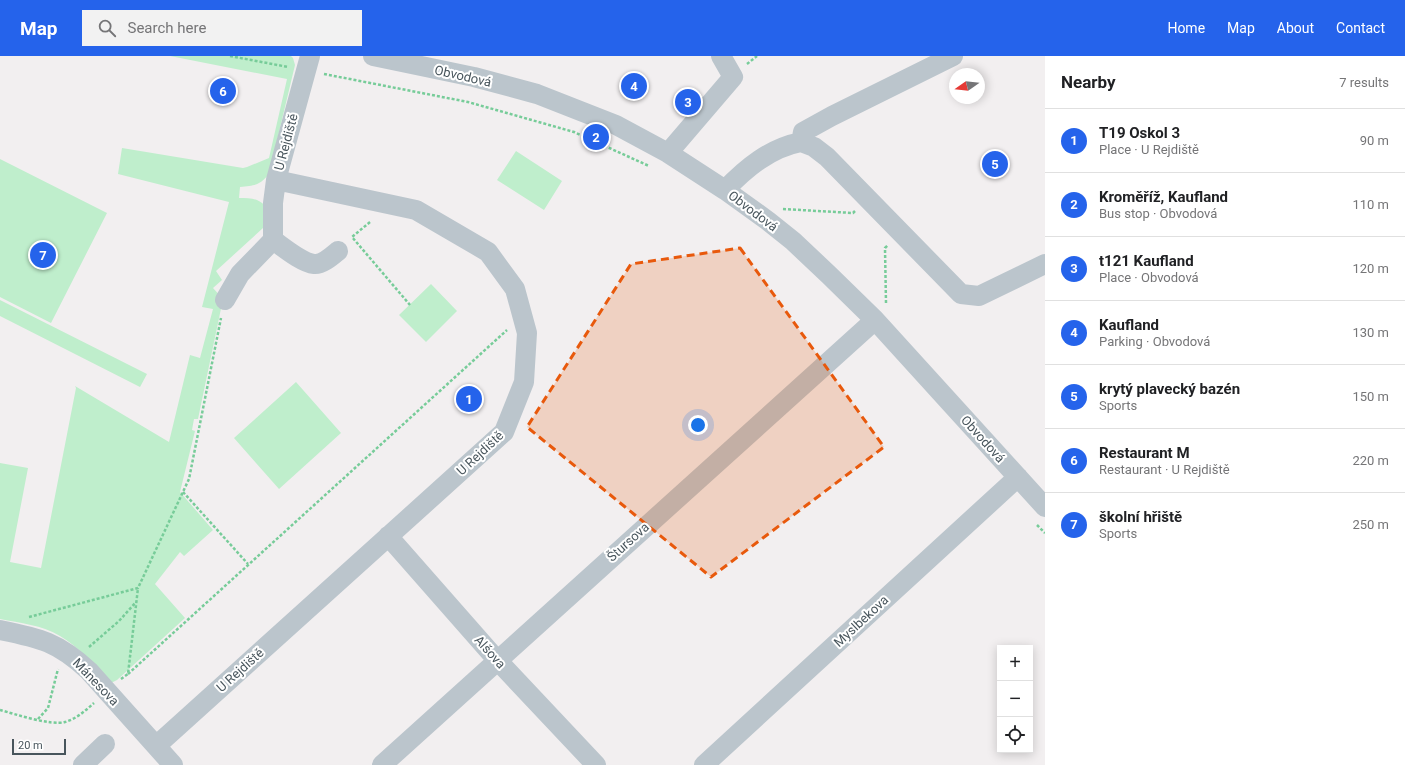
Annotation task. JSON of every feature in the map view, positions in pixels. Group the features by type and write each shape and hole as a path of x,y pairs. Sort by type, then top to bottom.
{"street":[{"name":"Obvodová","path":"373,56 474,77 537,94 616,125 668,153 725,190 793,241 829,275 875,320 1018,477 1042,498"},
{"path":"668,153 733,77 721,56"},
{"path":"801,142 803,132 953,56"},
{"name":"U Rejdiště","path":"156,746 504,432 524,382 527,333 523,317 515,289 488,252 416,210 276,180 308,63"},
{"path":"725,190 739,175 757,161 781,148 801,142 814,147 827,157 961,294 979,296 1045,264"},
{"path":"225,300 240,274 273,240 273,204 276,180"},
{"path":"273,240 303,260 314,264 325,260 338,251"},
{"name":"Štursova","path":"382,765 875,320"},
{"name":"Myslbekova","path":"704,765 1018,477"},
{"name":"Alšova","path":"388,536 497,660 596,765"},
{"name":"Mánesova","path":"0,630 30,636 60,648 74,657 106,690 172,765"},
{"path":"83,765 105,744"}],"path":[{"path":"230,56 308,63 476,104 574,132 652,167"},
{"path":"778,208 853,213 868,198"},
{"path":"370,222 352,238 410,305"},
{"path":"875,320 886,307 885,248 901,232"},
{"path":"128,674 138,588 188,479 225,300"},
{"path":"0,710 53,724 64,723 74,719 86,710 106,690 128,674 523,317"},
{"path":"183,492 248,564"},
{"path":"28,617 138,588"},
{"path":"86,649 119,621 136,602"},
{"path":"38,719 48,708 58,667 64,667"}],"highlighted area":[{"path":"740,248 884,447 711,577 527,427 631,264"}],"green space":[{"path":"170,56 291,56 295,65 269,174 262,181 256,184 240,187 239,198 250,198 257,200 265,206 266,224 216,271 222,280 213,288 223,299 198,419 194,419 192,430 195,431 180,492 213,530 184,556 180,552 155,584 185,618 117,680 110,682 93,663 67,640 46,629 0,619 0,463 28,468 10,562 41,568 76,388 75,386 169,442 190,355 200,358 213,309 202,307 229,202 118,174 122,148 243,168 269,158 287,79"},
{"path":"516,151 562,181 544,210 497,180"},
{"path":"0,159 107,213 51,323 0,297"},
{"path":"431,284 457,311 426,342 399,315"},
{"path":"0,300 147,374 140,387 0,316"},
{"path":"296,382 341,433 279,489 234,438"}],"place":[{"name":"Kaufland","path":"634,86"},
{"name":"Restaurant M","path":"223,91"},
{"name":"t121 Kaufland","path":"688,102"},
{"name":"Kroměříž, Kaufland","path":"596,137"},
{"name":"krytý plavecký bazén","path":"995,164"},
{"name":"školní hřiště","path":"43,255"},
{"name":"T19 Oskol 3","path":"469,399"}]}
